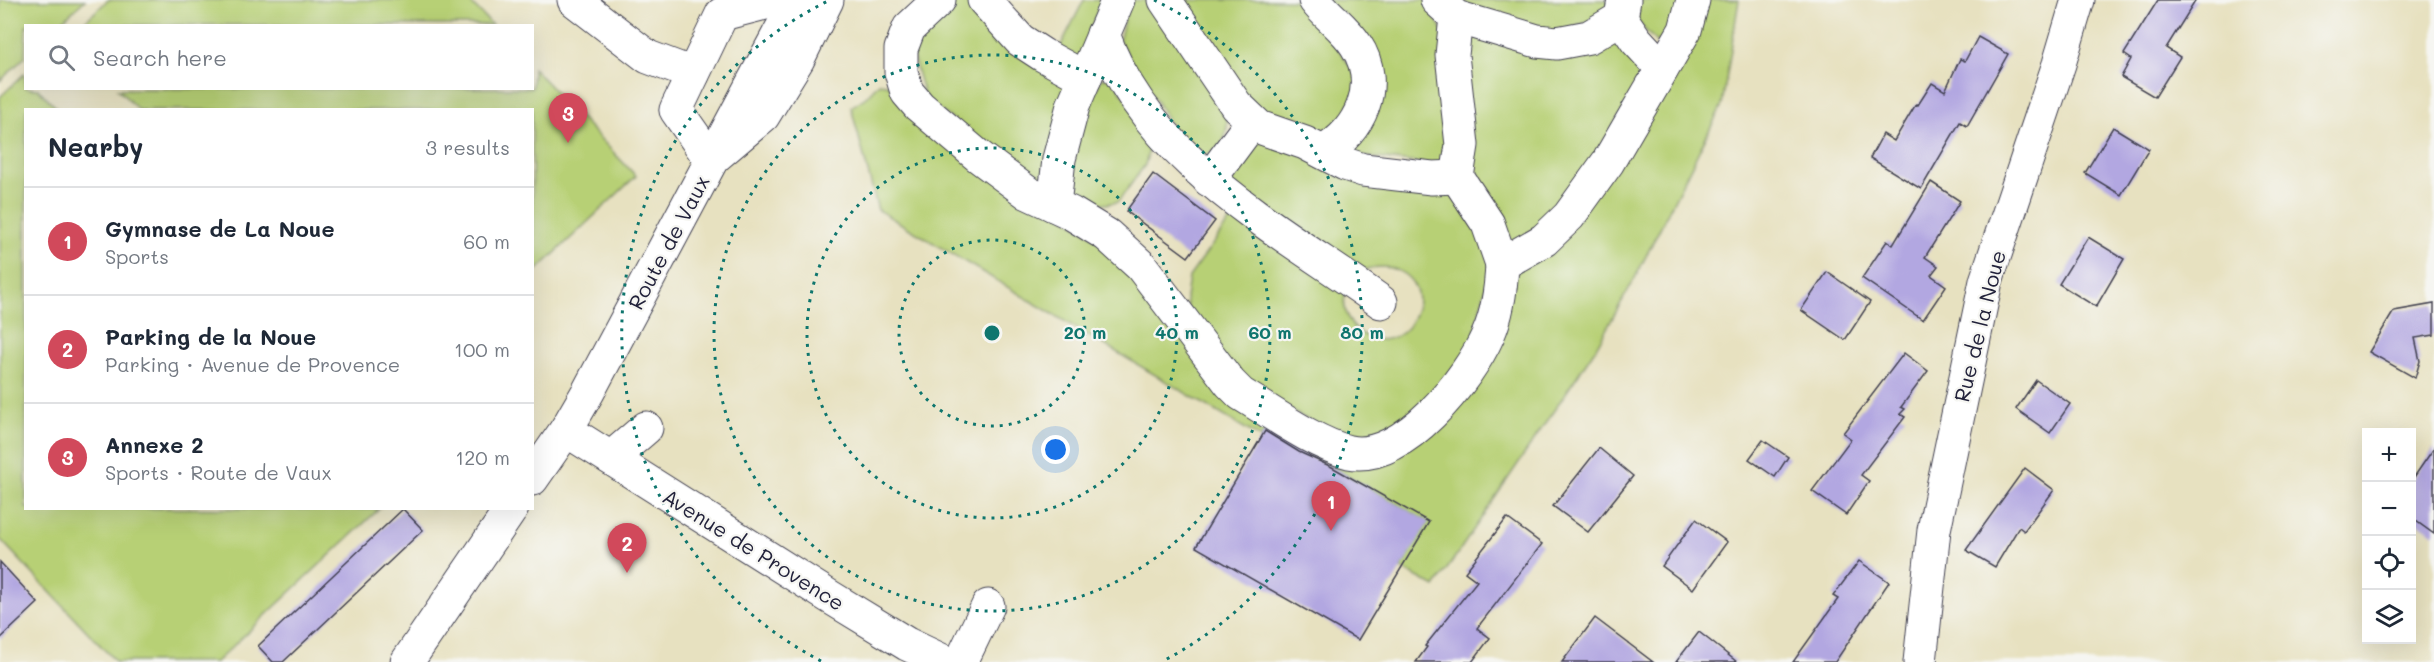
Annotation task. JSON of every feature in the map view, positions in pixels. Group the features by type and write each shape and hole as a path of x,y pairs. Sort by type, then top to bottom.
{"street":[{"path":"574,0 648,57 693,74"},
{"path":"777,0 722,14 676,110 711,160 763,116 798,59 827,0"},
{"name":"Route de Vaux","path":"534,476 566,430 797,0"},
{"path":"939,0 909,28 901,49 901,72 907,92 919,106 977,155 1028,193 1107,235 1141,266 1240,394 1316,438 1350,452 1367,452 1386,446 1429,418 1454,390 1478,356 1489,333 1499,297 1502,264 1488,224 1457,177 1462,145 1446,8 1521,37 1557,43 1589,37 1622,9 1636,40 1662,68"},
{"path":"984,0 1020,40 1085,78"},
{"path":"1054,205 1059,159 1073,106 1118,0"},
{"path":"1166,0 1236,105 1252,122 1363,170 1432,178 1457,177"},
{"path":"1315,0 1347,33 1358,48 1365,67 1367,82 1365,100 1359,119 1350,132 1336,145 1323,152"},
{"path":"1502,264 1544,240 1569,216 1608,162 1685,30 1693,0"},
{"name":"Rue de la Noue","path":"1920,662 1934,530 1986,281 2059,64 2078,0"},
{"path":"1103,34 1124,80 1150,118 1171,143 1209,180 1381,302"},
{"path":"1209,180 1252,122"},
{"path":"611,458 646,428"},
{"name":"Avenue de Provence","path":"566,430 830,597 907,644 945,662"},
{"path":"406,662 511,510"},
{"path":"961,662 988,606"}],"green space":[{"path":"0,0 85,0 59,24 24,24 24,58 0,81"},
{"path":"108,0 468,0 491,24 82,24"},
{"path":"968,0 1075,80 1041,185 925,99 911,50 951,2"},
{"path":"1084,0 1102,0 1078,60 1059,49"},
{"path":"1129,0 1158,0 1227,118 1227,130 1223,141 1211,153 1205,155 1177,135 1119,41"},
{"path":"1174,0 1307,0 1360,82 1332,139 1263,121"},
{"path":"1324,0 1426,0 1443,32 1455,145 1445,166 1351,155 1372,102"},
{"path":"1451,0 1614,0 1612,12 1557,34"},
{"path":"1635,0 1683,0 1669,39 1656,42 1637,21"},
{"path":"1702,0 1739,0 1722,105 1635,278 1594,351 1435,587 1401,568 1428,522 1267,429 1261,438 878,210 851,107 866,97 879,83 887,84 912,112 1102,243 1311,446 1410,443 1511,269 1532,259"},
{"path":"1470,34 1613,36 1635,60 1641,72 1642,79 1562,211 1510,245 1475,187 1463,40"},
{"path":"534,69 636,176 534,273 534,108 136,108 119,90 534,90"},
{"path":"24,74 24,90 39,90 57,108 24,108 24,510 378,510 216,662 116,662 0,539 0,97"},
{"path":"1112,78 1152,138 1145,165 1118,202 1106,204 1096,202 1079,191 1072,181 1069,152 1101,79"},
{"path":"1263,140 1445,191 1459,198 1493,258 1470,351 1400,427 1352,443 1246,387 1188,311 1186,298 1189,277 1238,209 1347,285 1344,302 1348,317 1355,329 1366,336 1379,339 1392,338 1403,331 1413,319 1417,306 1417,293 1405,274 1382,267 1355,275 1227,182 1238,153"}],"building":[{"path":"2158,0 2196,0 2166,48 2180,57 2155,97 2121,77 2131,59 2124,54"},
{"path":"1978,37 2008,54 1967,126 1960,122 1921,189 1870,158 1883,134 1894,141 1916,104 1918,105 1932,83 1945,91 1960,59 1965,61"},
{"path":"2113,127 2149,149 2121,195 2085,173"},
{"path":"1153,174 1215,221 1188,257 1126,211"},
{"path":"1931,182 1960,201 1925,257 1938,266 1931,275 1946,286 1923,320 1862,278 1887,241 1893,245"},
{"path":"2088,237 2124,259 2096,307 2059,284"},
{"path":"1827,272 1870,302 1845,340 1801,310"},
{"path":"2434,304 2434,335 2415,338 2420,361 2415,378 2369,352 2394,311"},
{"path":"1904,353 1928,371 1901,407 1905,409 1900,414 1905,417 1861,475 1869,481 1846,515 1812,491 1851,439 1843,433"},
{"path":"2036,380 2070,404 2050,433 2016,409"},
{"path":"1265,431 1299,452 1332,467 1429,522 1358,640 1196,547"},
{"path":"1763,440 1788,457 1775,477 1749,459"},
{"path":"1599,448 1633,476 1588,532 1553,506"},
{"path":"2434,448 2434,534 2416,521 2416,474"},
{"path":"2025,468 2054,490 2024,531 2019,527 1995,567 1966,550"},
{"path":"402,510 423,530 283,662 273,662 258,646"},
{"path":"1507,518 1542,544 1477,628 1490,638 1472,662 1416,662 1427,647 1425,646 1477,581 1465,572"},
{"path":"1696,519 1727,542 1693,589 1662,566"},
{"path":"1859,561 1889,582 1835,662 1793,662 1838,599 1833,596"},
{"path":"0,562 38,603 0,639"},
{"path":"1595,618 1653,662 1562,662"},
{"path":"1699,632 1737,662 1676,662"}],"place":[{"name":"Annexe 2","path":"568,143"},
{"name":"Gymnase de La Noue","path":"1331,531"},
{"name":"Parking de la Noue","path":"627,573"}]}
